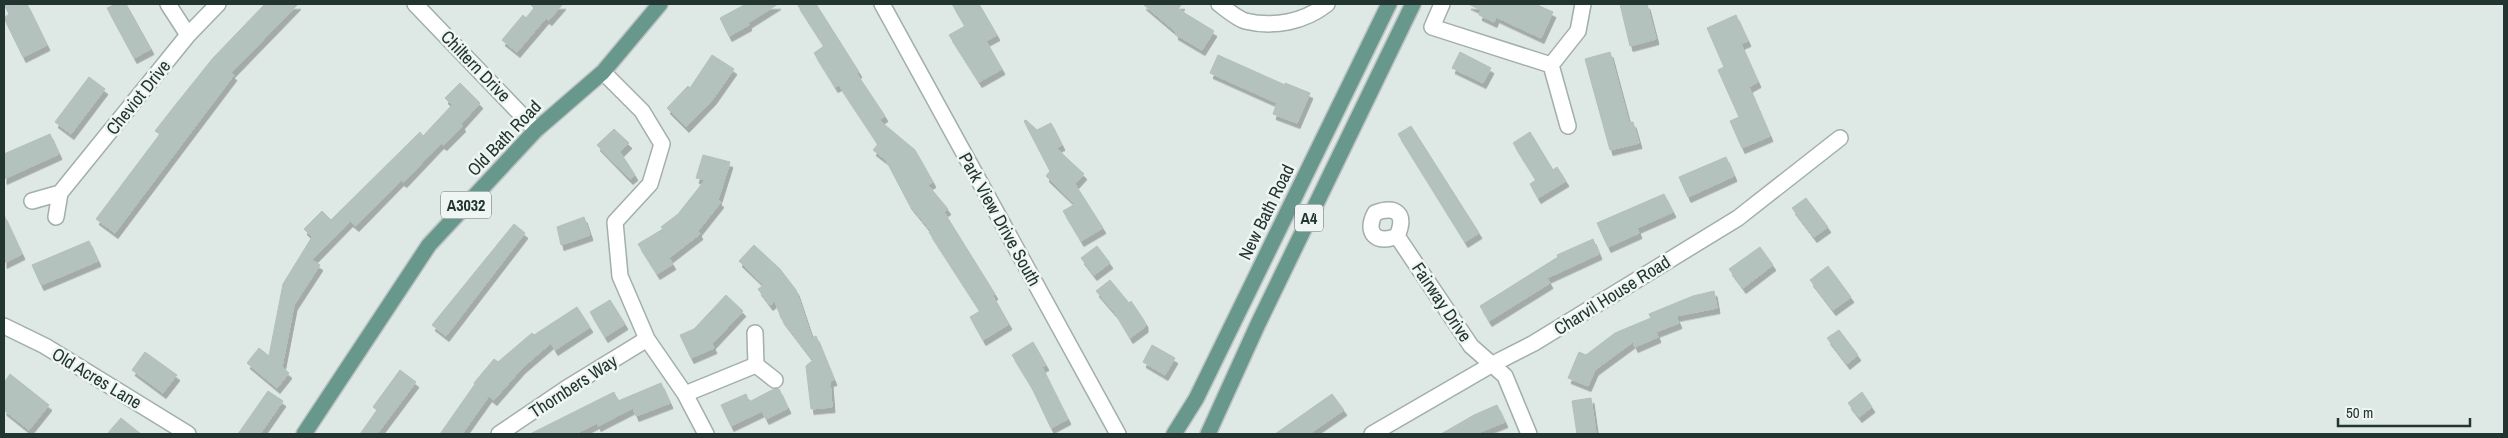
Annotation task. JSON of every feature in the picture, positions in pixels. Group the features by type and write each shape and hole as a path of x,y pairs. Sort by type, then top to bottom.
{"main road":[{"name":"Old Bath Road","path":"304,434 428,245 536,130 603,72 660,4"},
{"name":"New Bath Road","path":"1174,434 1182,428 1389,4"},
{"name":"A4","path":"1208,434 1258,324 1413,4"}],"street":[{"path":"168,4 188,35"},
{"name":"Cheviot Drive","path":"56,217 60,193 188,35 218,4"},
{"name":"Chiltern Drive","path":"415,4 536,130"},
{"name":"Park View Drive South","path":"882,4 1118,434"},
{"path":"1219,4 1244,21 1288,24 1315,13 1326,4"},
{"path":"1442,4 1432,27 1551,66"},
{"path":"1551,66 1578,31 1583,4"},
{"path":"1551,66 1568,126"},
{"path":"603,72 642,111 662,144 650,184 615,222 620,276 647,339 686,394 706,434"},
{"name":"Charvil House Road","path":"1372,434 1491,364 1534,343 1738,218 1840,138"},
{"path":"32,201 60,193"},
{"name":"Fairway Drive","path":"1397,236 1471,346 1505,376 1529,434"},
{"name":"Old Acres Lane","path":"4,326 45,346 188,434"},
{"path":"755,333 756,365 775,380"},
{"name":"Thornbers Way","path":"499,434 647,339"},
{"path":"686,394 756,365"}],"building":[{"path":"4,4 27,4 47,45 23,57 4,18 9,14"},
{"path":"116,4 126,4 151,49 134,58 107,8"},
{"path":"265,4 298,4 231,73 234,75 115,233 96,219 160,134 155,131 173,108 213,58"},
{"path":"530,4 563,4 549,20 546,18 517,52 502,40 523,15 526,18 534,8"},
{"path":"746,4 778,4 748,23 749,25 729,36 720,18"},
{"path":"797,4 816,4 859,72 857,74 885,116 879,120 915,150 933,182 928,185 948,209 944,212 995,294 993,296 1009,324 983,340 970,317 980,311 929,232 931,231 909,204 886,160 873,150 878,144 839,85 835,87 814,53 824,46"},
{"path":"952,4 979,4 997,35 986,41 1002,69 979,82 949,35 965,26"},
{"path":"1143,4 1182,4 1178,9 1214,31 1202,50 1175,34 1176,32"},
{"path":"1468,4 1535,4 1553,12 1541,38 1496,17 1494,22 1479,15 1481,10"},
{"path":"1620,4 1647,4 1656,39 1630,46"},
{"path":"1736,15 1748,41 1741,44 1758,82 1749,87 1770,136 1742,148 1730,121 1739,117 1718,70 1724,67 1707,28"},
{"path":"1460,52 1491,68 1483,83 1452,68"},
{"path":"1610,52 1629,123 1633,122 1639,143 1610,150 1585,59"},
{"path":"712,55 734,69 713,99 686,127 667,108 688,86 690,88"},
{"path":"1218,55 1285,85 1285,83 1310,93 1297,123 1273,114 1277,103 1210,73"},
{"path":"89,77 105,89 71,134 55,122"},
{"path":"460,83 480,103 461,124 463,126 444,145 441,143 404,182 401,180 356,226 350,221 312,260 320,265 294,305 282,367 289,373 277,388 247,363 259,348 269,356 283,284 312,237 304,229 322,211 331,220 420,132 423,136 452,105 445,98"},
{"path":"1026,120 1037,130 1051,123 1062,145 1056,148 1084,174 1075,184 1103,228 1081,241 1063,211 1075,204 1046,176 1050,171 1024,121"},
{"path":"1411,126 1479,233 1465,242 1398,134"},
{"path":"614,129 629,143 620,152 635,175 630,179 597,145"},
{"path":"1530,132 1553,170 1557,167 1566,181 1538,198 1530,184 1536,180 1513,143"},
{"path":"50,134 59,154 4,179 4,154"},
{"path":"703,155 730,162 718,200 721,202 698,231 700,234 669,258 673,264 657,274 638,244 663,229 661,227 678,214 705,180 696,178"},
{"path":"1726,157 1734,176 1688,197 1679,177"},
{"path":"1664,194 1673,212 1637,228 1639,233 1608,247 1597,223"},
{"path":"1806,198 1828,227 1814,237 1792,208"},
{"path":"4,215 22,254 4,263"},
{"path":"584,217 590,235 561,245 557,227"},
{"path":"514,224 525,233 446,336 432,325"},
{"path":"1593,239 1599,254 1547,278 1550,283 1489,321 1480,306 1558,257 1557,255"},
{"path":"89,241 98,261 41,285 32,265"},
{"path":"754,245 780,269 796,290 812,338 816,336 834,380 830,381 832,407 811,409 806,366 813,360 781,318 775,301 770,305 758,289 764,285 739,261"},
{"path":"1097,246 1110,263 1094,275 1081,258"},
{"path":"1760,247 1773,265 1743,288 1729,269"},
{"path":"1828,266 1851,297 1833,310 1810,280"},
{"path":"1110,280 1129,303 1131,301 1145,322 1145,327 1130,338 1115,313 1096,291"},
{"path":"1714,291 1717,308 1676,316 1679,323 1656,332 1658,337 1635,347 1633,342 1595,370 1588,386 1568,378 1579,352 1586,355 1615,333 1651,318 1649,314 1693,296"},
{"path":"726,295 743,311 712,344 714,348 691,358 680,335 694,329"},
{"path":"610,300 625,324 605,337 590,312"},
{"path":"577,307 590,327 555,350 551,343 522,368 494,400 489,396 462,434 440,434 474,383 494,359 498,362 532,333 534,335"},
{"path":"1839,330 1858,355 1847,364 1827,338"},
{"path":"1033,342 1046,365 1042,367 1068,419 1051,428 1031,386 1012,355"},
{"path":"1152,345 1175,358 1165,375 1143,362"},
{"path":"145,352 177,375 163,393 132,370"},
{"path":"400,370 416,382 377,434 360,434 377,410 373,407"},
{"path":"10,374 49,405 29,430 4,410 4,383"},
{"path":"661,383 670,403 636,416 633,408 598,426 597,423 575,434 530,434 614,392 618,401"},
{"path":"774,389 779,389 788,408 766,419 762,411 731,426 721,405 746,394 749,402"},
{"path":"268,391 283,401 260,434 238,434"},
{"path":"1862,392 1872,407 1859,417 1848,403"},
{"path":"1332,394 1344,410 1309,434 1275,434"},
{"path":"1591,398 1596,434 1577,434 1572,401"},
{"path":"1497,405 1505,422 1475,434 1441,434 1474,415"},
{"path":"121,418 141,434 107,434"}]}
